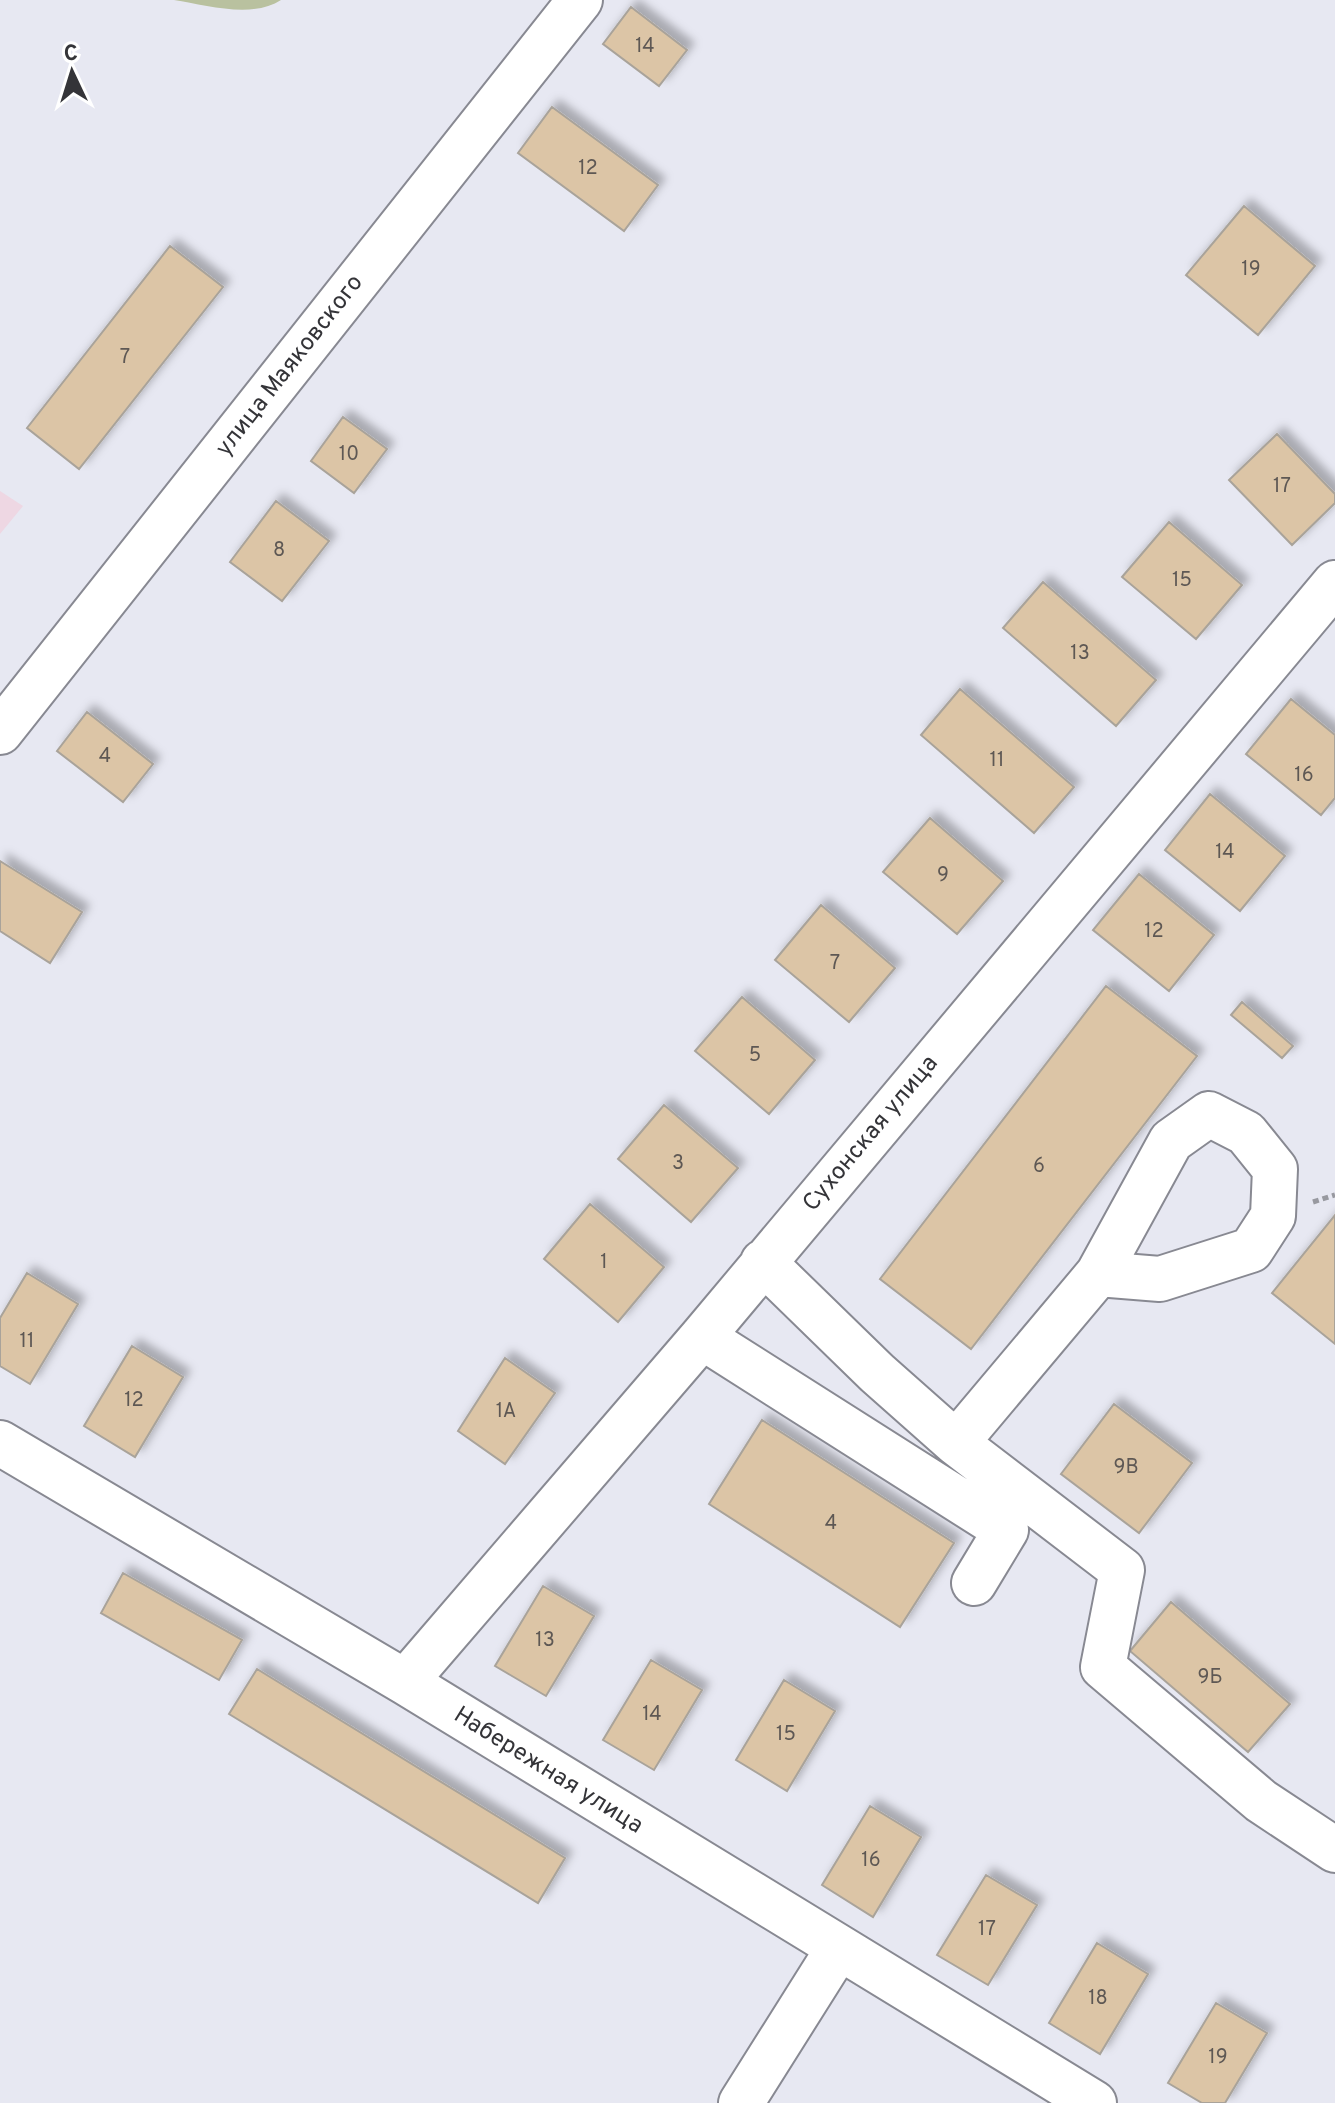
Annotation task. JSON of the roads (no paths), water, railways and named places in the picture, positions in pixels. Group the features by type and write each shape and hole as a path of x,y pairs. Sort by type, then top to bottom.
{"street":[{"name":"улица Маяковского","path":"0,732 580,0"},
{"name":"Сухонская улица","path":"405,1682 702,1337 1335,583"},
{"path":"763,1262 956,1443 1122,1570 1103,1667 1261,1801 1335,1850"},
{"path":"956,1443 1098,1274"},
{"path":"702,1337 1006,1530 974,1583"},
{"name":"Набережная улица","path":"0,1443 405,1682 1094,2103"},
{"path":"741,2103 838,1949"}]}
